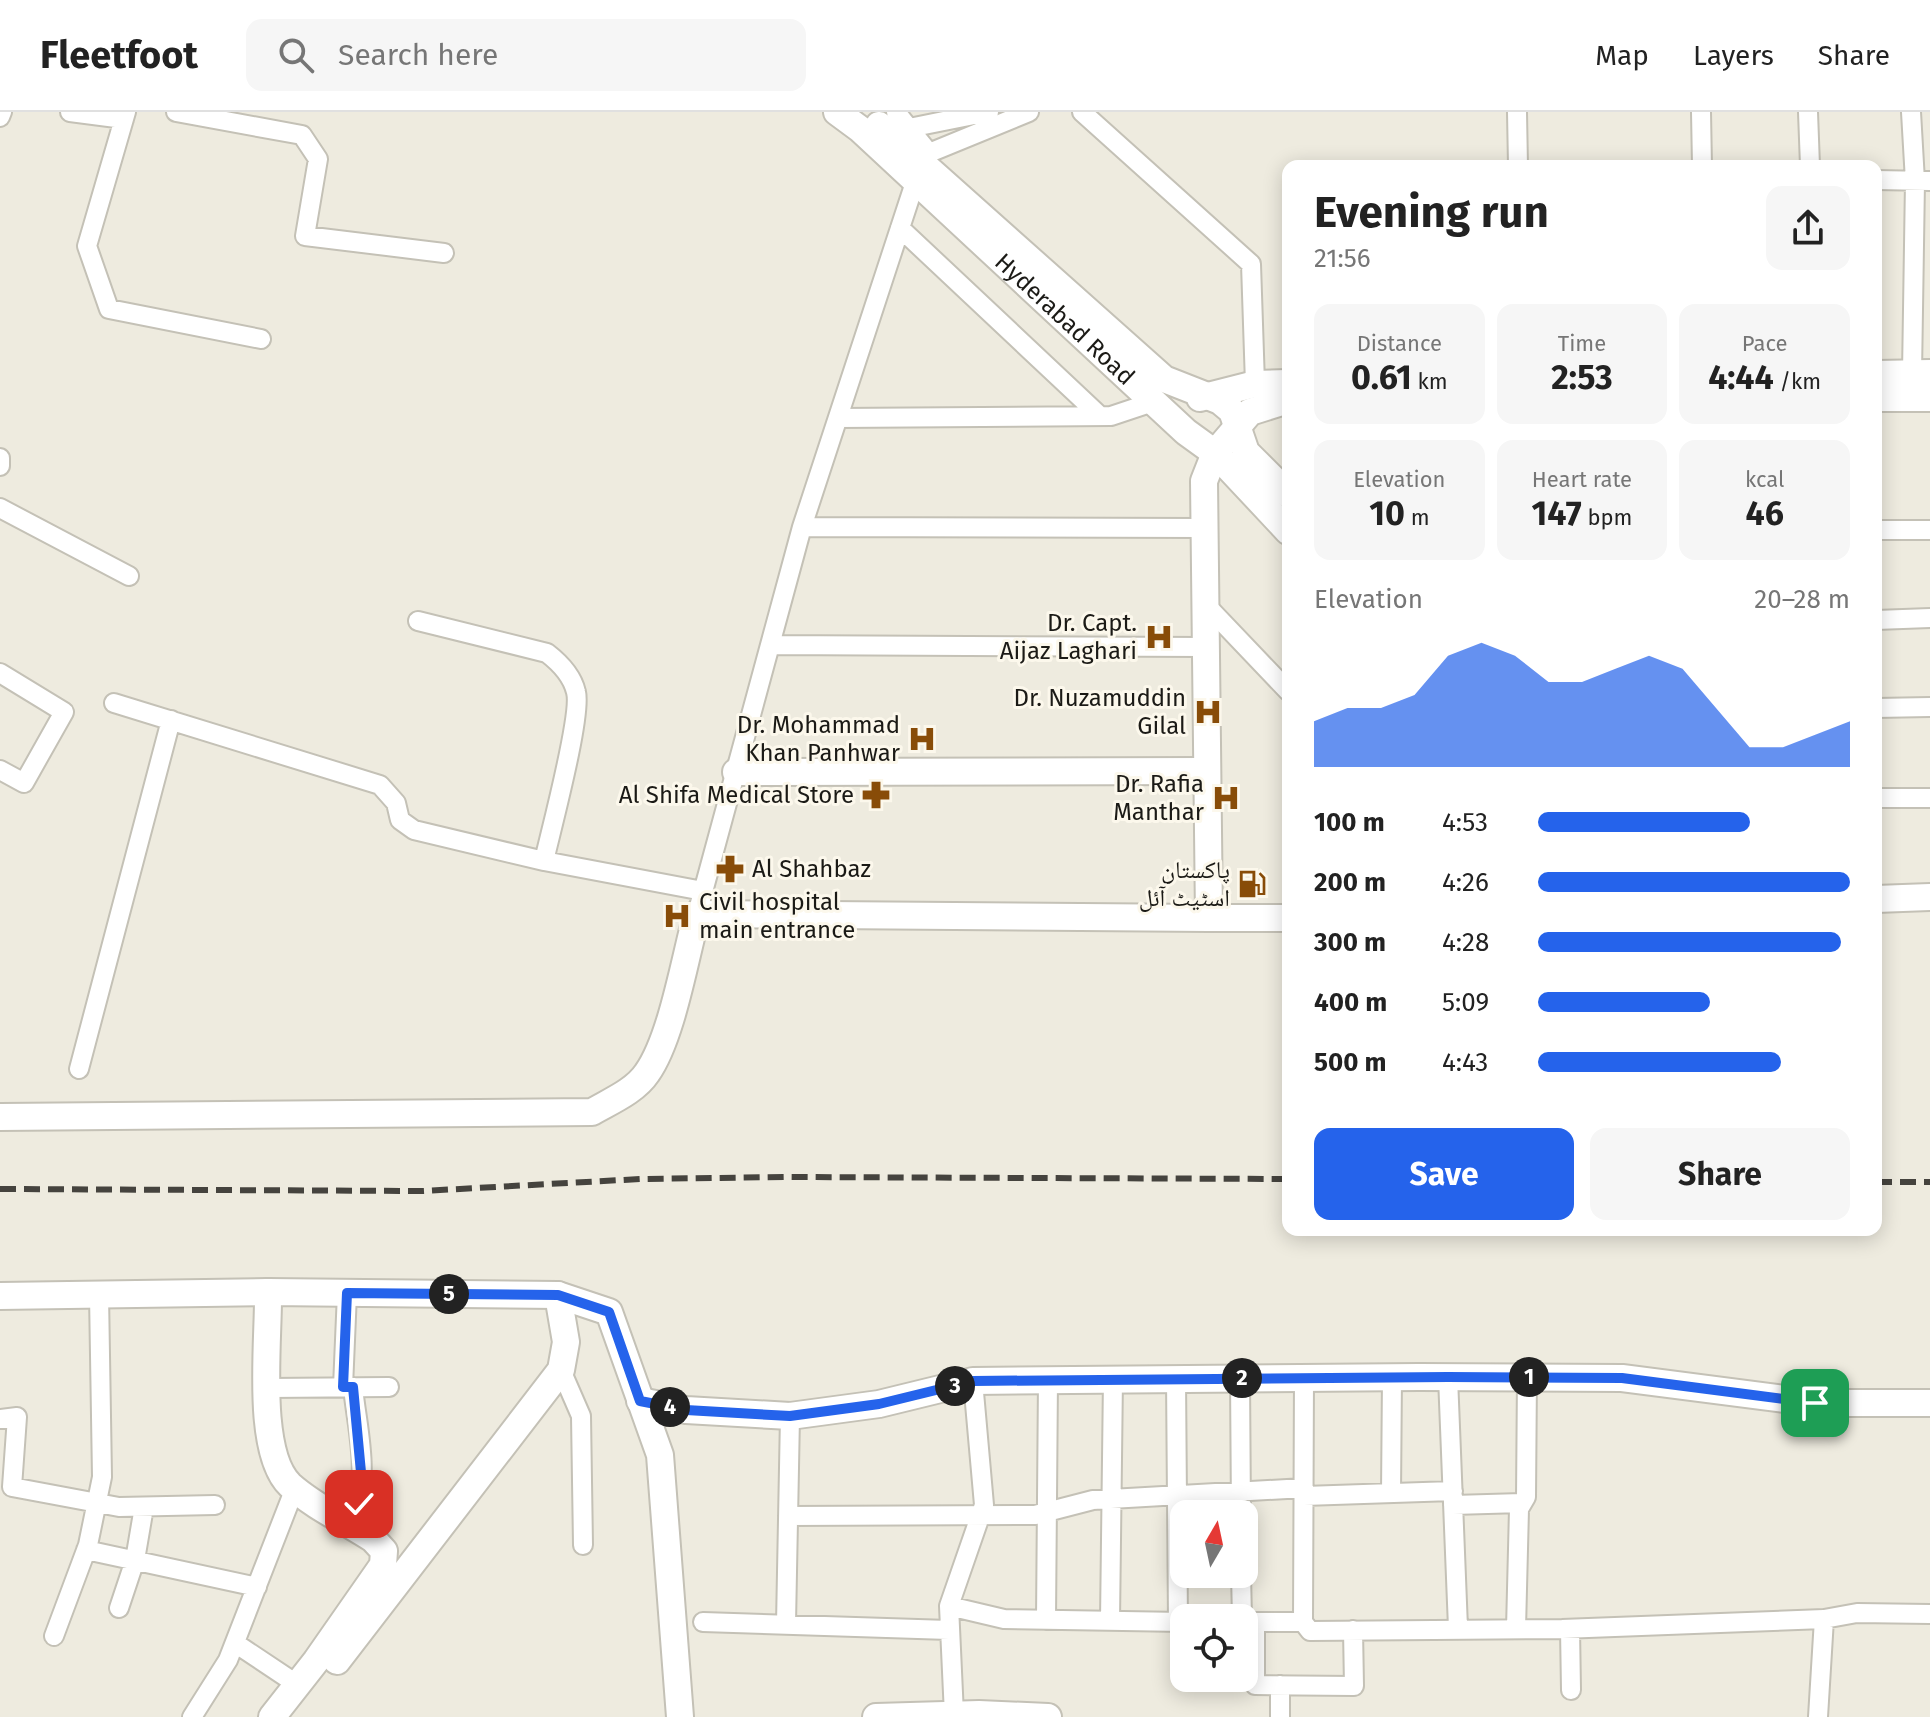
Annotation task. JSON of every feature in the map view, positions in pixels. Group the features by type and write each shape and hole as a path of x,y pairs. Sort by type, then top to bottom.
{"main road":[{"name":"Hyderabad Road","path":"837,112 922,165 1156,401 1215,453 1282,525"},
{"name":"Hyderabad Road","path":"864,112 1164,379 1206,396 1232,411 1246,452 1282,488"},
{"path":"1882,374 1921,373"},
{"path":"1182,426 1183,413 1193,401 1255,384 1282,383"},
{"path":"1882,398 1930,398"},
{"path":"1209,918 1204,481 1215,453 1236,426 1250,412 1282,402"},
{"path":"736,772 1205,771"},
{"path":"1882,899 1930,897"},
{"path":"0,1117 592,1112 623,1095 646,1075 660,1050 700,902 1282,918"},
{"path":"268,1292 269,1440 277,1466 295,1488 346,1521 384,1551 383,1565 272,1717"},
{"path":"0,1296 268,1292 558,1295 609,1312 660,1455 680,1717"},
{"path":"294,1717 561,1370 566,1342 558,1295"},
{"path":"640,1401 686,1410 790,1416 879,1404 973,1381 1527,1377 1622,1378 1815,1403 1930,1403"},
{"path":"876,1717 1048,1717"}],"street":[{"path":"70,112 125,116 87,246 109,309 261,339"},
{"path":"176,112 302,135 318,159 305,236 444,253"},
{"path":"114,703 380,785 396,803 400,820 414,830 700,902 802,527 922,165 909,128 896,112"},
{"path":"909,128 989,112"},
{"path":"922,165 1029,112"},
{"path":"1082,112 1251,264 1255,384"},
{"path":"1517,112 1518,160"},
{"path":"1701,112 1702,160"},
{"path":"1808,112 1810,160"},
{"path":"1911,112 1923,181 1921,373"},
{"path":"1882,180 1923,181"},
{"path":"900,228 1100,416"},
{"path":"838,418 1100,416 1156,401"},
{"path":"0,458 0,466"},
{"path":"0,508 129,576"},
{"path":"802,527 1205,528"},
{"path":"1882,530 1930,530"},
{"path":"1206,605 1282,685"},
{"path":"1882,620 1930,618"},
{"path":"418,621 547,653 571,679 577,694 573,727 544,861"},
{"path":"770,645 1206,647"},
{"path":"0,673 64,712 24,783 0,770"},
{"path":"1882,708 1930,707"},
{"path":"79,1069 171,720"},
{"path":"1882,798 1930,798"},
{"path":"346,1521 359,1504 362,1483 348,1387 347,1293"},
{"path":"54,1636 86,1550 99,1503 102,1477 99,1294"},
{"path":"561,1370 581,1416 583,1545"},
{"path":"1304,1377 1303,1622 1310,1631 1570,1629 1824,1619 1857,1613 1930,1614"},
{"path":"1391,1493 1392,1377"},
{"path":"1448,1377 1458,1628"},
{"path":"1516,1629 1519,1509 1526,1497 1527,1377"},
{"path":"1110,1621 1113,1378"},
{"path":"1176,1378 1180,1604"},
{"path":"1240,1378 1241,1500"},
{"path":"1046,1620 1048,1379"},
{"path":"971,1715 949,1630 949,1606 984,1505 973,1381"},
{"path":"269,1388 389,1387"},
{"path":"786,1624 790,1416"},
{"path":"0,1419 17,1417 12,1487 99,1503 144,1507 215,1505"},
{"path":"192,1717 235,1643 295,1488"},
{"path":"788,1516 1048,1512 1113,1499 1241,1492 1391,1493 1522,1503"},
{"path":"119,1608 135,1560 144,1507"},
{"path":"86,1550 257,1587"},
{"path":"949,1606 1004,1619 1170,1622"},
{"path":"1818,1717 1824,1619"},
{"path":"1258,1621 1303,1622"},
{"path":"703,1622 949,1630"},
{"path":"1570,1629 1571,1690"},
{"path":"1258,1685 1354,1686 1353,1630"},
{"path":"235,1643 298,1685"},
{"path":"1280,1685 1280,1717"}],"railway":[{"path":"0,1189 422,1191 640,1179 786,1177 1282,1179"},
{"path":"1882,1182 1930,1182"}],"place":[{"name":"Dr. Capt. Aijaz Laghari","path":"1159,637"},
{"name":"Dr. Nuzamuddin Gilal","path":"1208,712"},
{"name":"Dr. Mohammad Khan Panhwar","path":"922,739"},
{"name":"Al Shifa Medical Store","path":"876,795"},
{"name":"Dr. Rafia Manthar","path":"1226,798"},
{"name":"Al Shahbaz","path":"730,869"},
{"name":"پاکستان اسٹیٹ آئل","path":"1252,884"},
{"name":"Civil hospital main entrance","path":"677,916"}],"route":[{"path":"359,1504 362,1483 353,1387 343,1387 347,1293 558,1295 609,1312 640,1401 686,1410 790,1416 879,1404 973,1381 1113,1378 1622,1378 1815,1403"}]}
